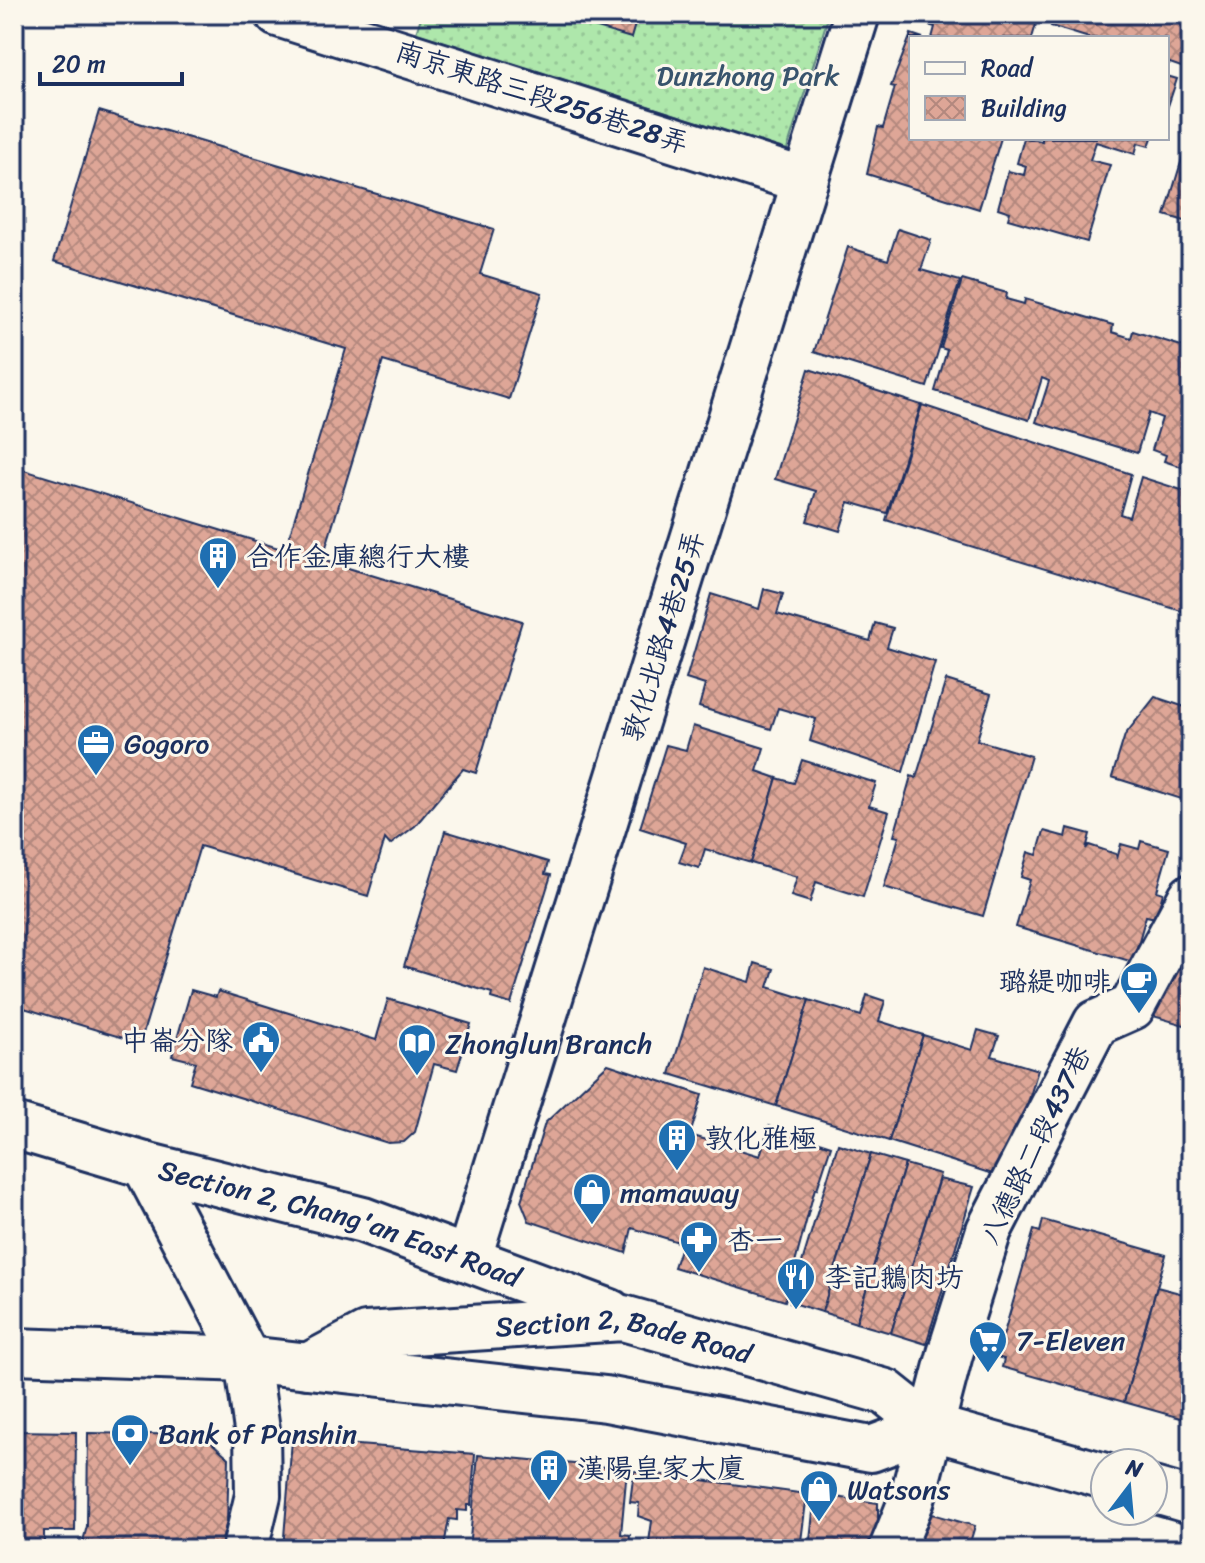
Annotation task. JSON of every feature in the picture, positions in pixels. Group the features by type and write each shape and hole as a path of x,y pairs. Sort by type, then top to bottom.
{"street":[{"name":"南京東路三段256巷28弄","path":"278,14 805,181"},
{"name":"敦化北路4巷25弄","path":"469,1257 857,14"},
{"name":"八德路二段437巷","path":"892,1549 912,1499 930,1427 989,1230 1096,1023 1132,1007 1191,897"},
{"name":"Section 2, Chang'an East Road","path":"14,1126 145,1165 330,1211 469,1257 623,1318"},
{"name":"Section 2, Chang'an East Road","path":"145,1165 247,1359 257,1430 258,1495 245,1549"},
{"name":"Section 2, Bade Road","path":"308,1366 366,1335 623,1318 886,1392 930,1427 1089,1472"},
{"name":"Section 2, Bade Road","path":"14,1351 247,1359 606,1399 871,1449 930,1427"},
{"path":"1169,1495 1191,1501"}],"green space":[{"name":"Dunzhong Park","path":"422,14 829,14 787,150 416,33"}],"building":[{"path":"577,14 638,14 631,38 574,21"},
{"path":"917,14 1039,14 1033,36 933,36 935,27 915,21"},
{"path":"1055,14 1191,14 1191,46 1184,68 1169,63 1169,36 1083,36 1051,26"},
{"path":"909,39 909,140 1000,140 979,209 867,174 878,127 883,128 895,87 891,86"},
{"path":"1169,77 1177,79 1169,103"},
{"name":"合作金庫總行大樓","path":"99,111 494,229 480,274 542,293 509,399 383,361 322,560 522,621 476,773 463,769 415,826 390,845 385,839 368,896 200,846 140,1043 14,1005 14,467 285,550 346,349 54,261"},
{"path":"1191,137 1191,223 1165,215"},
{"path":"1023,140 1151,140 1149,146 1138,143 1135,154 1096,142 1090,160 1110,165 1087,242 1008,219 1010,212 998,208 1008,171 1024,175 1026,166 1017,163"},
{"path":"898,229 931,240 921,270 960,281 927,387 814,352 848,247 888,260"},
{"path":"962,280 1007,293 1006,299 1024,304 1025,299 1113,325 1112,332 1131,338 1133,331 1191,349 1191,470 1164,461 1166,455 1152,450 1162,418 1149,413 1137,453 1036,422 1049,381 1042,378 1029,420 935,391 947,350 941,348"},
{"path":"809,369 921,405 887,513 849,502 840,531 807,521 816,491 775,479"},
{"path":"922,405 1131,474 1120,514 1129,517 1141,477 1191,493 1191,614 886,520"},
{"path":"764,589 783,594 777,614 870,641 875,623 893,628 887,647 935,662 903,772 810,741 816,719 778,708 771,729 699,707 705,685 686,679 711,594 759,609"},
{"path":"946,680 991,694 977,740 1031,756 983,916 884,887 899,837 894,836 911,776 916,778"},
{"path":"1155,697 1191,709 1191,802 1112,777 1125,735"},
{"path":"693,726 764,748 757,771 777,778 751,863 705,849 699,868 679,862 686,843 640,828 666,745 686,750"},
{"path":"802,760 876,783 869,806 889,812 863,897 816,882 810,902 791,896 797,877 751,863 777,778 794,783"},
{"path":"1068,828 1090,834 1086,849 1089,845 1116,854 1117,859 1121,844 1139,849 1141,841 1169,849 1157,891 1163,893 1156,918 1146,916 1133,962 1016,927 1030,880 1021,877 1028,852 1037,855 1044,831 1066,837"},
{"path":"445,831 548,862 545,874 551,875 511,1004 491,998 492,993 404,966"},
{"path":"1191,941 1191,1027 1153,1016"},
{"path":"755,963 774,969 768,987 809,1000 776,1106 670,1074 703,967 750,982"},
{"path":"191,990 216,997 218,991 376,1040 388,999 471,1024 457,1070 434,1064 415,1132 404,1142 388,1143 190,1082 196,1062 172,1056"},
{"path":"867,995 885,1001 879,1021 923,1035 889,1141 776,1106 809,1000 861,1016"},
{"path":"978,1030 999,1036 992,1056 1038,1070 1005,1178 889,1141 923,1035 972,1050"},
{"name":"敦化雅極","path":"608,1064 702,1095 690,1135 760,1156 769,1126 831,1146 815,1188 785,1301 674,1267 682,1243 632,1228 626,1253 529,1221 521,1201 545,1123"},
{"path":"838,1144 871,1154 822,1312 790,1302"},
{"path":"871,1154 905,1164 856,1323 822,1312"},
{"path":"905,1164 940,1174 891,1333 856,1323"},
{"path":"939,1179 974,1187 926,1344 891,1333"},
{"path":"1043,1220 1166,1255 1124,1402 1002,1367 1004,1359 997,1357 1034,1230 1040,1232"},
{"path":"1157,1287 1191,1296 1191,1421 1124,1402"},
{"path":"14,1431 76,1432 75,1531 44,1531 44,1549 14,1549"},
{"path":"88,1433 203,1435 229,1458 227,1521 220,1549 81,1549 87,1526"},
{"path":"292,1440 475,1454 471,1505 467,1505 467,1511 457,1510 457,1520 449,1519 444,1546 283,1549"},
{"name":"漢陽皇家大廈","path":"478,1455 627,1469 621,1534 630,1535 629,1549 469,1549"},
{"path":"634,1471 807,1494 800,1549 648,1549 652,1521 638,1516 639,1503 630,1502"},
{"path":"815,1494 878,1503 878,1529 870,1549 809,1549"},
{"path":"925,1512 975,1526 968,1549 914,1549"}],"place":[{"name":"合作金庫總行大樓","path":"218,590"},
{"name":"Gogoro","path":"96,777"},
{"name":"璐緹咖啡","path":"1139,1015"},
{"name":"中崙分隊","path":"261,1074"},
{"name":"Zhonglun Branch","path":"417,1077"},
{"name":"敦化雅極","path":"677,1172"},
{"name":"mamaway","path":"592,1226"},
{"name":"杏一","path":"699,1274"},
{"name":"李記鵝肉坊","path":"796,1311"},
{"name":"7-Eleven","path":"988,1374"},
{"name":"Bank of Panshin","path":"130,1467"},
{"name":"漢陽皇家大廈","path":"549,1502"},
{"name":"Watsons","path":"819,1523"}]}
